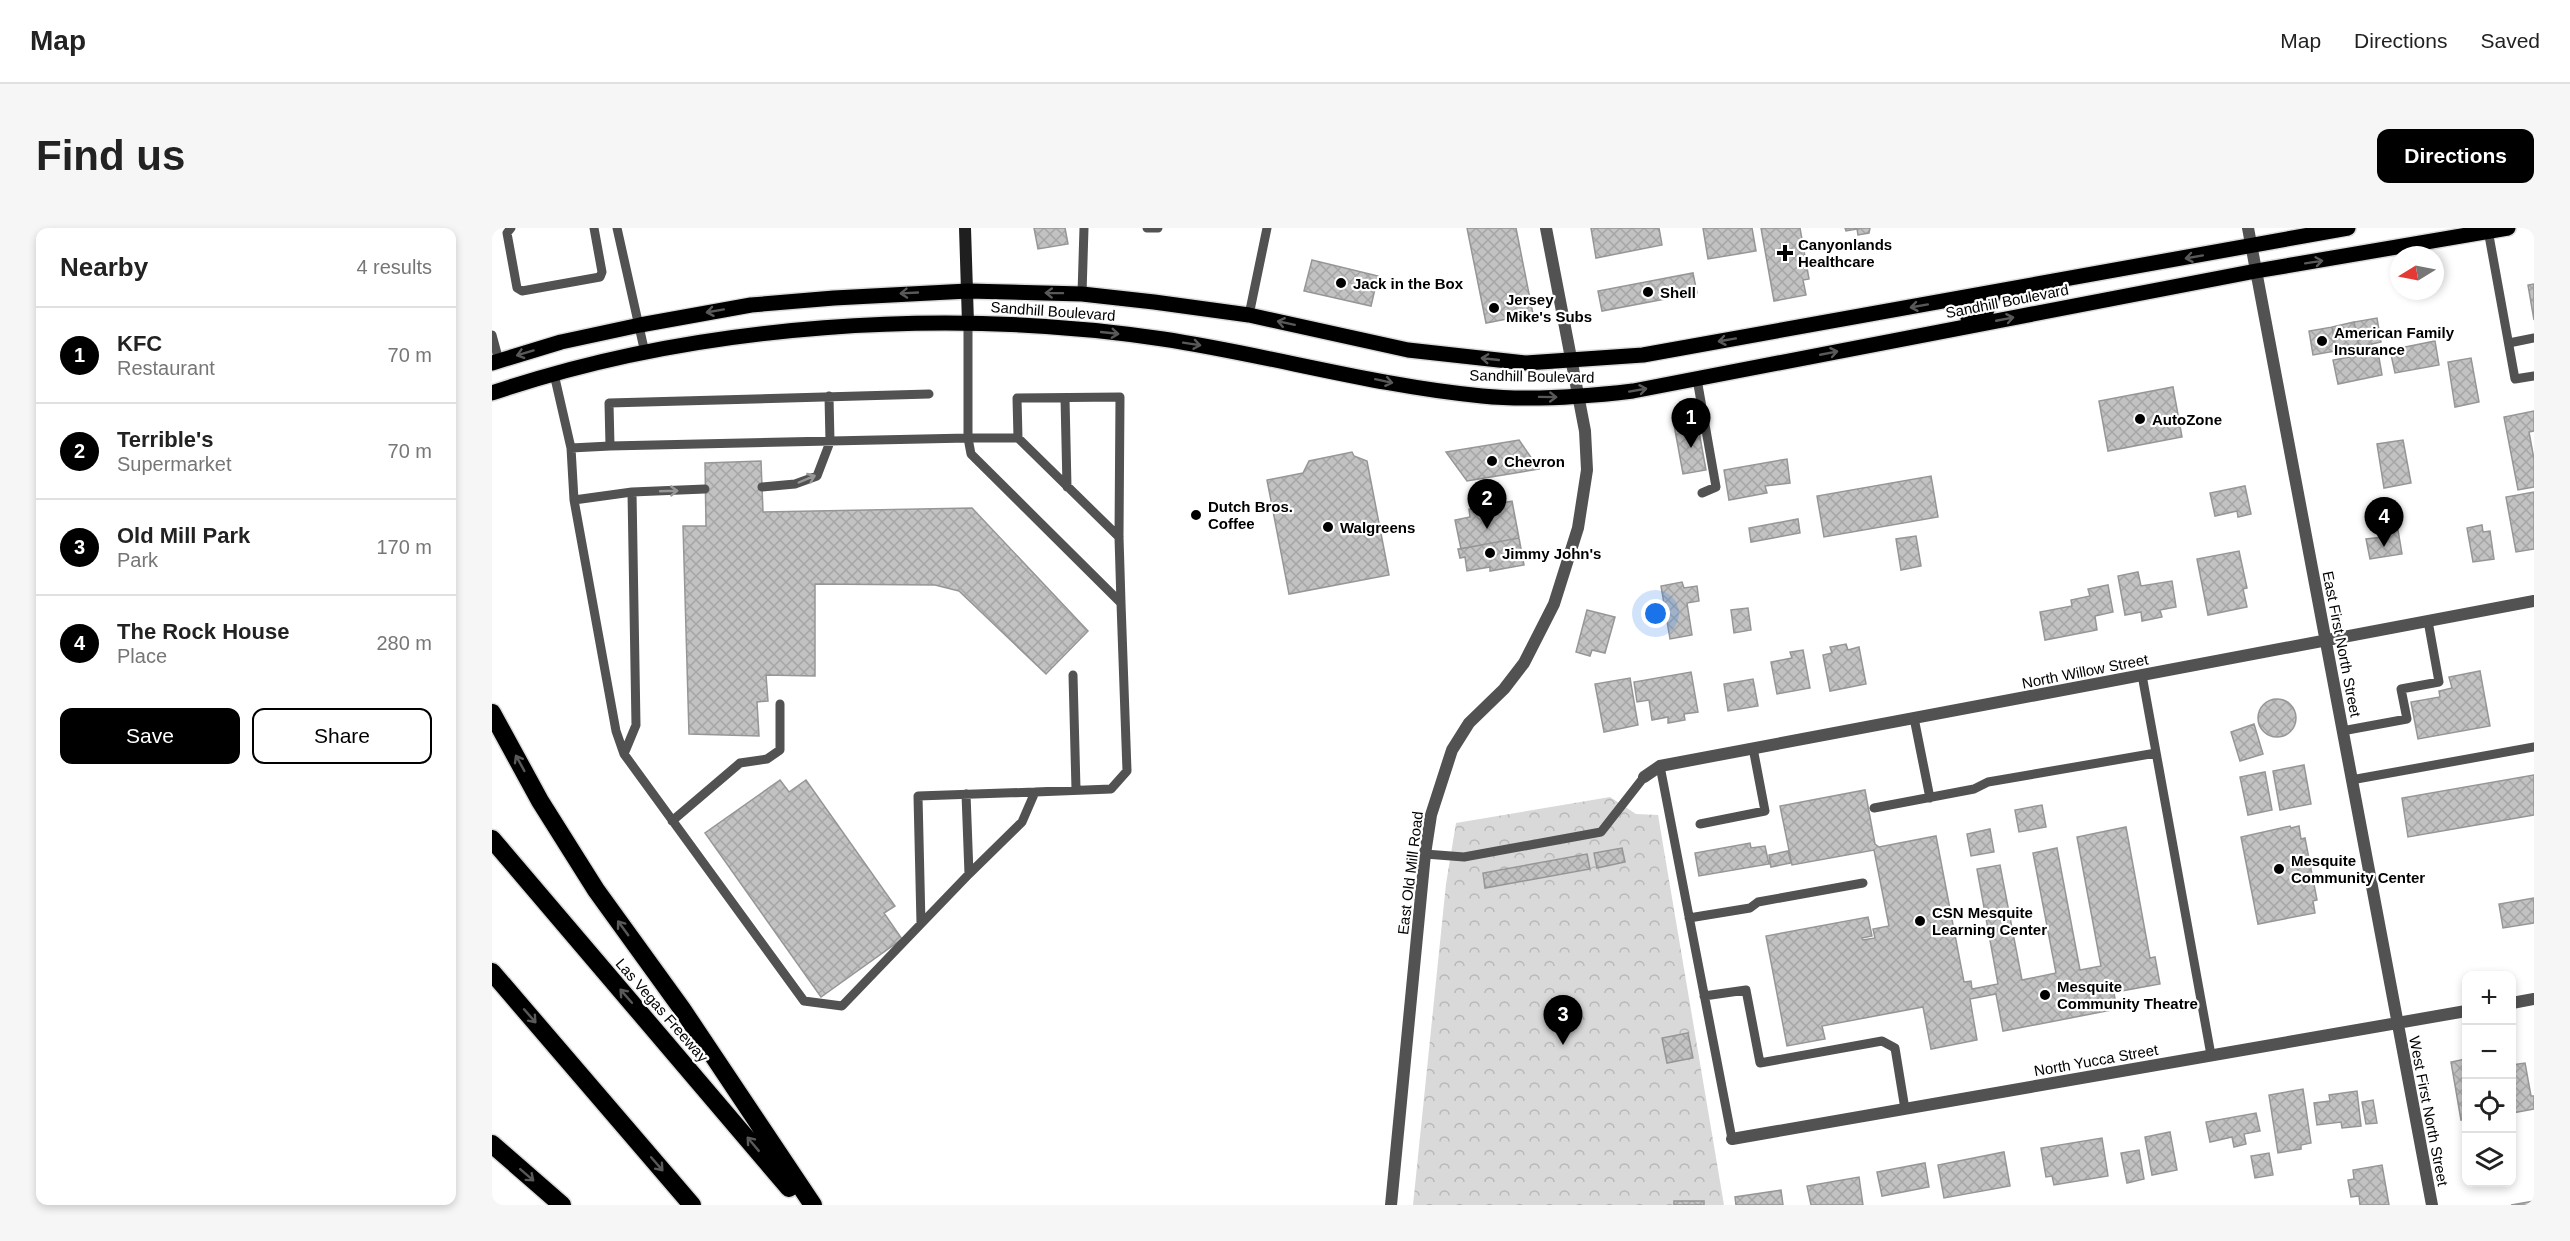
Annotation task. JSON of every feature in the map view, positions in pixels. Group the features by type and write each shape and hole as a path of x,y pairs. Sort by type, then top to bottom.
{"highway":[{"path":"492,713 540,801 596,890 682,1009 813,1205"},
{"name":"Las Vegas Freeway","path":"492,839 804,1205"},
{"path":"492,972 692,1205"},
{"path":"492,1144 562,1205"}],"main road":[{"path":"965,228 968,323"},
{"name":"Sandhill Boulevard","path":"496,362 561,342 640,325 770,303 968,291 1083,294 1249,315 1408,350 1526,363 1643,355 2349,228"},
{"name":"Sandhill Boulevard","path":"499,390 554,374 645,353 798,329 968,323 1075,329 1160,339 1243,352 1399,384 1484,396 1580,397 1633,391 2256,271 2508,228"},
{"path":"1865,346 1886,333 1985,314 1995,292"},
{"path":"496,362 499,390"}],"street":[{"name":"East Old Mill Road","path":"1391,1205 1425,854 1431,815 1452,750 1469,723 1504,689 1524,663 1554,604 1578,528 1587,471 1580,397 1570,360 1546,228"},
{"path":"2248,228 2251,247"},
{"name":"East First North Street","path":"2251,247 2396,1023"},
{"name":"North Willow Street","path":"1644,777 1660,766 2534,601"},
{"path":"2516,1002 2534,999"},
{"name":"North Yucca Street","path":"1732,1139 2462,1012"},
{"name":"West First North Street","path":"2396,1023 2432,1205"}],"lane":[{"path":"511,228 507,233 517,288 522,291 600,277 602,272 594,228"},
{"path":"617,228 645,353"},
{"path":"1083,228 1083,294"},
{"path":"1147,228 1158,228"},
{"path":"1249,315 1267,228"},
{"path":"2492,229 2515,379 2534,376"},
{"path":"968,323 968,438 971,454 1121,603"},
{"path":"492,335 496,362"},
{"path":"2509,343 2534,338"},
{"path":"554,374 571,448 574,500 616,731 624,754 804,1001 842,1006 1022,822 1035,792"},
{"path":"1697,379 1716,487 1702,493"},
{"path":"610,446 609,403 929,394"},
{"path":"762,487 795,484 817,476 830,442 829,396"},
{"path":"921,924 918,796 1111,789 1127,771 1119,537 1119,397 1017,398 1018,438 1119,537"},
{"path":"1065,398 1067,487"},
{"path":"571,448 1018,438"},
{"path":"574,500 632,492 705,489"},
{"path":"624,754 636,724 632,492"},
{"path":"2342,731 2407,719 2401,689 2439,682 2428,621"},
{"path":"1073,675 1076,789"},
{"path":"2142,675 2211,1055"},
{"path":"672,821 740,763 767,759 780,750 780,704"},
{"path":"1914,718 1930,798"},
{"path":"2351,780 2534,747"},
{"path":"1700,824 1765,811 1753,748"},
{"path":"1874,808 1974,789 1988,782 2156,753"},
{"path":"1660,766 1732,1139"},
{"path":"1425,854 1464,857 1601,832 1644,777"},
{"path":"966,794 969,874"},
{"path":"1689,918 1750,908 1758,902 1863,883"},
{"path":"1704,996 1746,990 1760,1062 1882,1041 1895,1048 1905,1109"}],"green space":[{"path":"1610,797 1636,814 1658,815 1724,1205 1413,1205 1446,884 1456,823"}],"building":[{"path":"1034,228 1065,228 1068,244 1038,249"},
{"path":"1467,228 1516,228 1533,314 1486,323"},
{"path":"1591,228 1659,228 1662,245 1596,258"},
{"path":"1703,228 1752,228 1756,251 1708,259"},
{"name":"Canyonlands Healthcare","path":"1761,228 1800,228 1809,279 1803,280 1806,295 1774,301"},
{"path":"1845,228 1870,228 1869,233 1858,235 1857,229 1846,231"},
{"name":"Jack in the Box","path":"1312,260 1378,276 1371,306 1304,291"},
{"name":"Shell","path":"1693,273 1697,293 1602,311 1598,291"},
{"path":"2534,284 2534,320 2528,285"},
{"path":"2377,318 2381,342 2359,347 2354,322"},
{"path":"2354,322 2359,347 2336,351 2332,327"},
{"name":"American Family Insurance","path":"2332,327 2336,351 2313,355 2309,331"},
{"path":"2435,341 2439,365 2395,373 2390,350"},
{"path":"2378,352 2382,375 2338,384 2333,360"},
{"path":"2471,358 2479,402 2455,407 2448,362"},
{"name":"AutoZone","path":"2173,387 2182,437 2108,451 2099,401"},
{"path":"2534,411 2534,431 2529,432 2534,459 2534,487 2518,490 2504,417"},
{"path":"1688,416 1690,427 1698,426 1706,470 1683,474 1673,419"},
{"name":"Chevron","path":"1519,440 1539,469 1467,481 1446,452"},
{"path":"2403,440 2411,483 2384,488 2377,444"},
{"name":"Walgreens","path":"1352,452 1354,456 1367,461 1389,575 1289,594 1267,480 1303,473 1309,461"},
{"path":"1787,459 1790,483 1765,486 1767,493 1729,500 1724,470"},
{"path":"761,461 763,512 972,508 1088,631 1046,674 959,591 935,585 815,584 815,676 766,675 768,701 757,702 759,736 689,734 683,526 706,526 705,463"},
{"path":"1931,476 1938,517 1824,537 1817,496"},
{"path":"2245,486 2251,514 2238,517 2237,511 2215,516 2210,493"},
{"path":"2534,492 2534,549 2516,552 2506,497"},
{"path":"1512,501 1524,565 1490,571 1490,567 1467,571 1465,557 1460,558 1458,549 1461,549 1455,520 1470,517 1469,509"},
{"path":"1512,501 1519,538 1461,549 1455,520 1470,517 1469,509"},
{"path":"1798,519 1800,533 1751,542 1749,528"},
{"path":"2397,524 2402,554 2370,559 2366,539 2383,537 2381,527"},
{"path":"2482,525 2483,532 2490,531 2494,559 2473,562 2467,528"},
{"path":"1916,536 1921,566 1901,570 1896,539"},
{"name":"Jimmy John's","path":"1519,538 1524,565 1490,571 1490,567 1467,571 1465,557 1460,558 1458,549"},
{"path":"2239,551 2247,588 2243,589 2247,607 2208,615 2197,559"},
{"path":"2138,572 2141,586 2172,581 2176,607 2160,610 2162,617 2142,621 2141,612 2125,615 2118,576"},
{"path":"1682,582 1684,588 1697,586 1699,601 1687,603 1692,635 1670,639 1661,586"},
{"path":"2108,585 2113,612 2095,616 2097,630 2045,640 2040,612 2072,606 2071,600 2090,596 2088,589"},
{"path":"1748,608 1751,630 1734,633 1731,610"},
{"path":"1587,610 1615,617 1605,653 1592,650 1590,656 1576,652"},
{"path":"1846,644 1848,650 1859,647 1866,684 1830,691 1823,655 1832,653 1830,647"},
{"path":"1803,650 1810,688 1777,694 1771,662 1792,658 1790,652"},
{"path":"2480,671 2490,726 2418,739 2411,702 2440,697 2439,691 2452,688 2449,677"},
{"path":"1691,672 1698,712 1684,714 1685,720 1668,723 1668,717 1652,720 1649,700 1637,702 1634,682"},
{"path":"1630,678 1638,725 1604,732 1595,684"},
{"path":"1753,679 1758,706 1728,711 1724,684"},
{"path":"2277,699 2284,700 2290,705 2295,711 2295,725 2290,731 2284,736 2277,737 2270,736 2264,731 2259,725 2258,718 2259,711 2264,705 2270,700"},
{"path":"2254,724 2263,754 2240,761 2231,732"},
{"path":"2304,765 2311,804 2280,810 2273,771"},
{"path":"2265,772 2272,810 2248,815 2240,777"},
{"path":"2534,775 2534,815 2408,837 2402,798"},
{"path":"780,780 789,792 806,780 895,906 884,913 902,939 821,997 705,833"},
{"name":"CSN Mesquite Learning Center","path":"1865,790 1875,844 1879,847 1936,836 1964,982 1971,981 1972,989 1998,984 1977,869 2000,865 2022,980 2056,973 2033,853 2057,848 2080,970 2101,966 2077,837 2126,827 2150,958 2155,957 2160,984 2121,991 2120,981 2112,983 2117,1009 2003,1031 1996,994 1970,999 1977,1040 1931,1049 1923,1007 1822,1026 1825,1039 1787,1046 1766,936 1868,917 1872,936 1862,938 1863,940 1875,938 1873,929 1889,926 1874,850 1792,865 1780,806"},
{"path":"2042,805 2046,827 2019,832 2015,810"},
{"name":"Mesquite Community Center","path":"2290,826 2291,828 2299,826 2301,839 2305,838 2317,900 2313,901 2315,913 2258,924 2241,837"},
{"path":"1990,829 1994,852 1971,856 1967,834"},
{"path":"1750,843 1751,848 1765,846 1769,864 1699,876 1695,853"},
{"path":"1622,848 1625,862 1597,868 1594,853"},
{"path":"1788,851 1791,863 1771,867 1769,855"},
{"path":"1587,854 1590,869 1485,888 1483,873"},
{"path":"2534,898 2534,923 2503,928 2499,904"},
{"path":"1688,1033 1693,1058 1667,1063 1662,1038"},
{"path":"2462,1060 2461,1120 2451,1062"},
{"path":"2525,1063 2531,1096 2534,1096 2534,1109 2516,1112 2516,1064"},
{"path":"2303,1089 2311,1143 2301,1145 2301,1149 2278,1153 2269,1095"},
{"path":"2357,1091 2361,1126 2342,1128 2341,1122 2317,1125 2314,1103 2330,1101 2329,1095"},
{"path":"2373,1100 2377,1123 2366,1124 2362,1102"},
{"path":"2256,1113 2260,1131 2244,1134 2246,1144 2234,1147 2232,1137 2210,1142 2206,1122"},
{"path":"2170,1132 2177,1170 2152,1175 2145,1137"},
{"path":"2102,1138 2108,1176 2054,1185 2052,1176 2046,1177 2041,1148"},
{"path":"2139,1150 2144,1179 2127,1183 2121,1153"},
{"path":"2004,1152 2010,1186 1944,1198 1938,1165"},
{"path":"2269,1153 2273,1175 2255,1178 2251,1156"},
{"path":"1925,1163 1929,1187 1882,1196 1877,1172"},
{"path":"2382,1165 2389,1205 2360,1205 2359,1196 2351,1197 2348,1180 2354,1179 2353,1170"},
{"path":"1859,1177 1863,1205 1811,1205 1807,1186"},
{"path":"1781,1190 1783,1205 1736,1205 1735,1197"},
{"path":"1674,1201 1704,1201 1704,1205 1674,1205"},
{"path":"2534,1201 2534,1205 2511,1205"}],"place":[{"name":"Canyonlands Healthcare","path":"1785,253"},
{"name":"Jack in the Box","path":"1341,283"},
{"name":"Shell","path":"1648,292"},
{"name":"Jersey Mike's Subs","path":"1494,308"},
{"name":"American Family Insurance","path":"2322,341"},
{"name":"AutoZone","path":"2140,419"},
{"name":"KFC","path":"1691,448"},
{"name":"Chevron","path":"1492,461"},
{"name":"Dutch Bros. Coffee","path":"1196,515"},
{"name":"Walgreens","path":"1328,527"},
{"name":"Terrible's","path":"1487,529"},
{"name":"The Rock House","path":"2384,547"},
{"name":"Jimmy John's","path":"1490,553"},
{"name":"Mesquite Community Center","path":"2279,869"},
{"name":"CSN Mesquite Learning Center","path":"1920,921"},
{"name":"Mesquite Community Theatre","path":"2045,995"},
{"name":"Old Mill Park","path":"1563,1045"}]}
